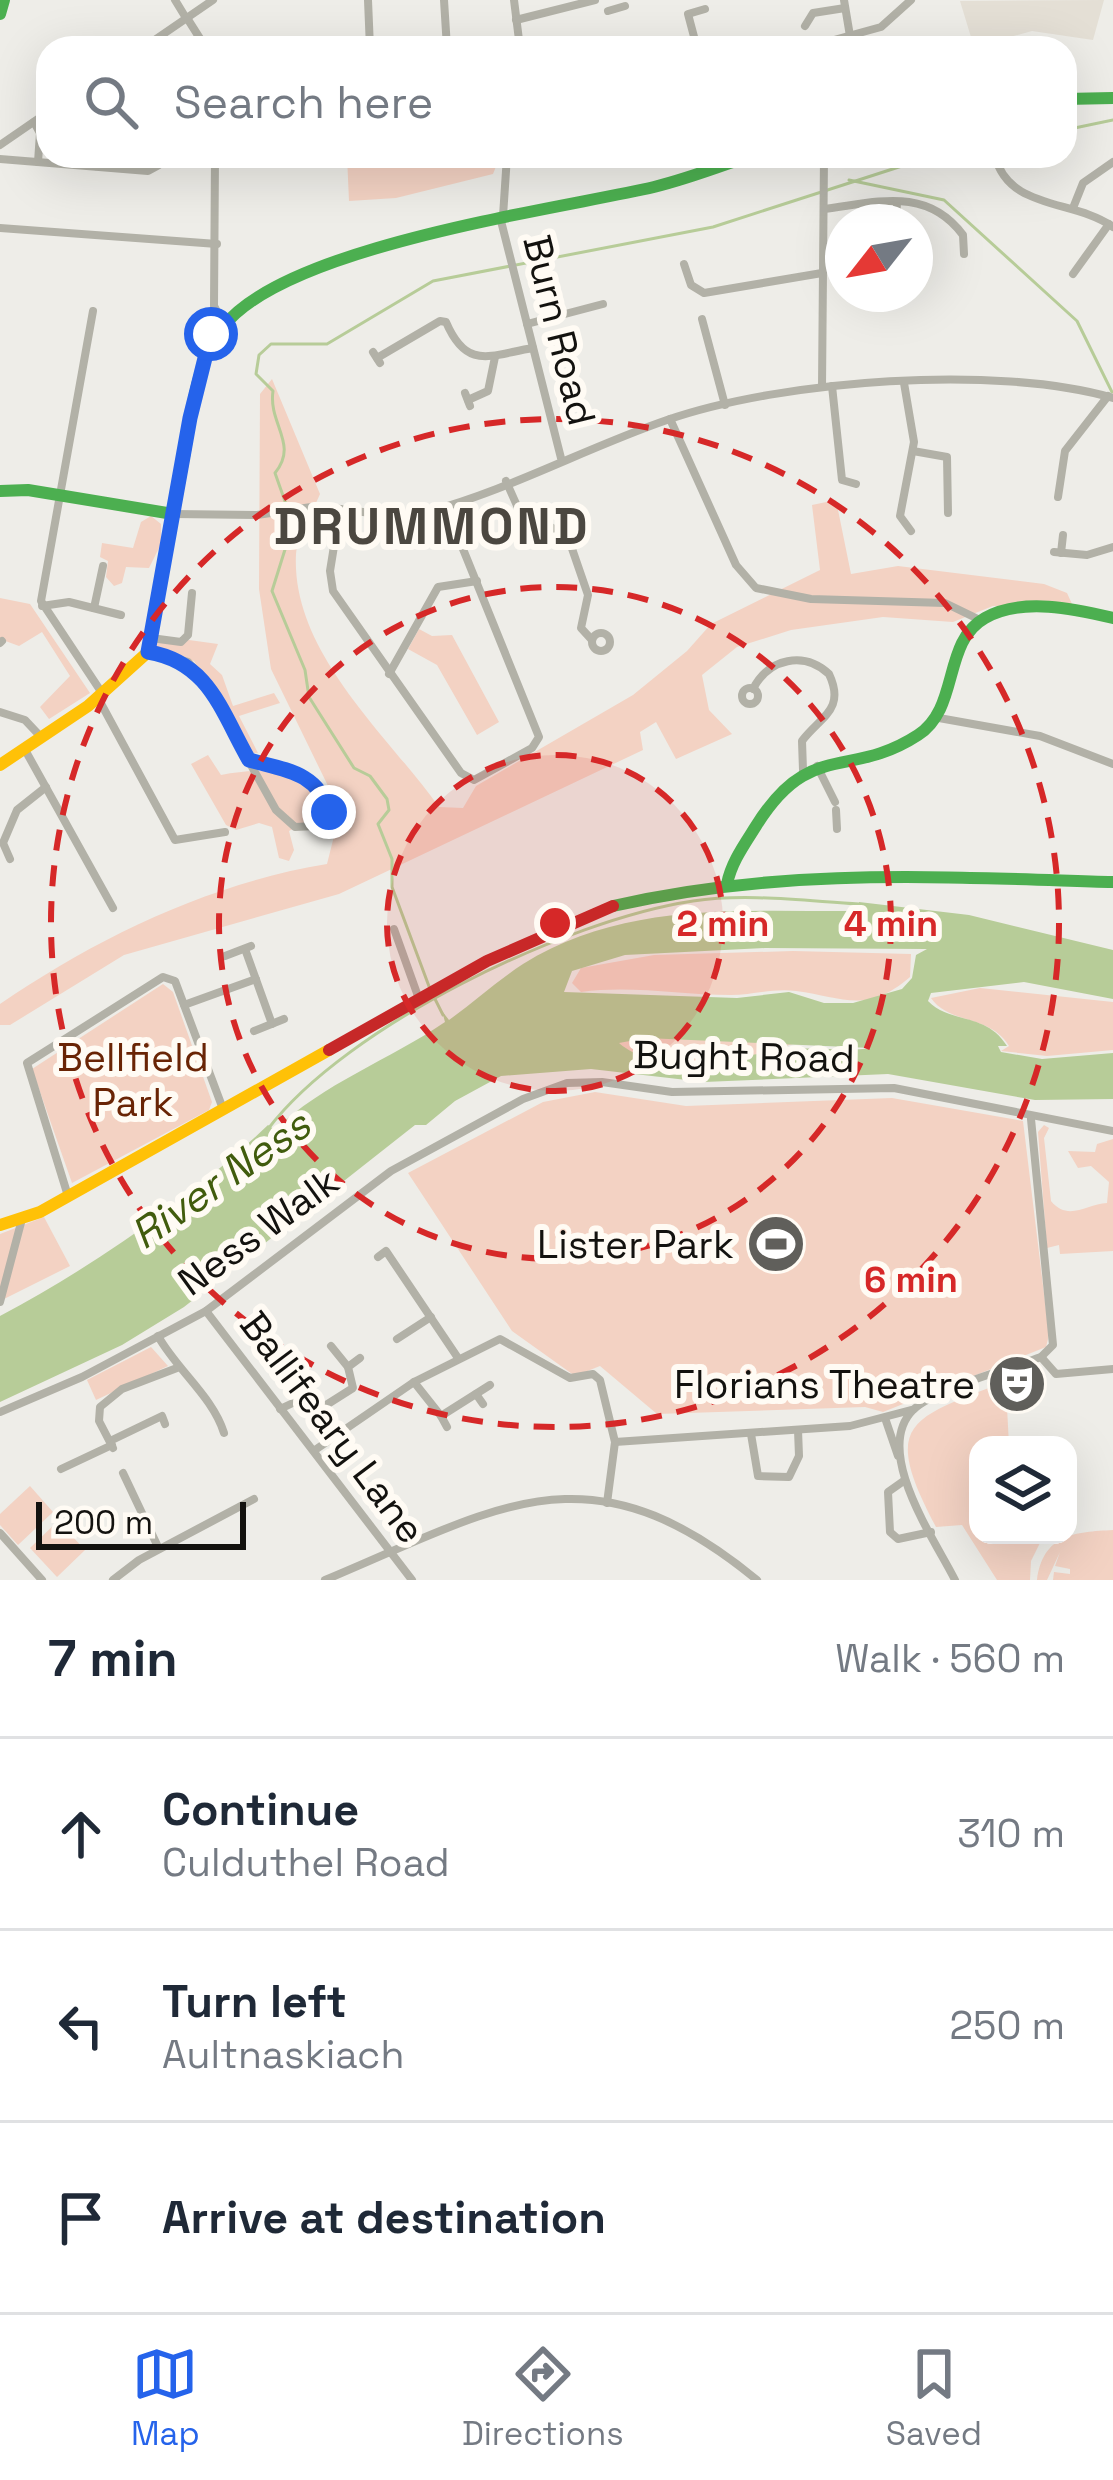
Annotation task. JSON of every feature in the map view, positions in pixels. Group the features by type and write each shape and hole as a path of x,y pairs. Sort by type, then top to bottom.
{"main road":[{"path":"0,14 4,0"},
{"path":"1077,99 1113,98"},
{"path":"0,765 100,696 150,645 202,360 222,321 278,289 380,248 653,187 712,168"},
{"path":"0,491 59,494 173,514"},
{"path":"727,884 729,870 771,796 810,767 891,749 939,718 949,701 959,651 980,620 1004,611 1047,609 1113,618"},
{"path":"0,1225 68,1196 516,946 607,907 727,884 828,874 1113,882"}],"street":[{"path":"175,0 198,36"},
{"path":"160,36 213,0"},
{"path":"368,0 370,36"},
{"path":"444,0 446,36"},
{"path":"514,0 518,36"},
{"path":"516,20 595,0"},
{"path":"805,26 813,13 844,4 850,36 893,20 911,0"},
{"path":"694,36 688,14 705,9"},
{"path":"0,145 34,122 36,126"},
{"path":"0,159 36,162"},
{"path":"1073,208 1083,182 1113,162"},
{"path":"116,168 157,168"},
{"path":"215,168 214,306 222,321"},
{"name":"Burn Road","path":"506,168 502,221 561,458"},
{"path":"824,168 827,387 842,480 856,484"},
{"path":"1002,168 1014,188 1111,226 1073,274"},
{"path":"824,209 860,199 942,212 963,235 964,254"},
{"path":"0,228 217,244"},
{"path":"688,267 691,285 704,293 822,273"},
{"path":"527,324 603,304"},
{"path":"93,311 42,606 100,696 176,840 225,832"},
{"path":"377,357 440,320 459,349 495,357 533,348"},
{"path":"702,320 725,404"},
{"path":"468,400 488,391 495,357"},
{"path":"904,383 914,423 900,509 902,523 911,531"},
{"path":"173,514 286,508 393,516 446,507 561,458 725,404 827,387 904,383 1050,385 1111,397 1065,451 1062,493"},
{"path":"670,419 749,581 764,591 812,599 944,603 980,620"},
{"path":"913,451 947,457 948,513"},
{"path":"506,481 518,508 568,537 588,595 580,628 592,640"},
{"path":"340,509 330,571 333,591 466,778 482,778 532,748 538,730 446,507"},
{"path":"1063,535 1058,553 1087,556 1113,547"},
{"path":"94,608 103,566"},
{"path":"389,674 438,587 477,581"},
{"path":"150,645 181,642 188,635 192,593"},
{"path":"42,606 69,602 121,615"},
{"path":"150,645 188,662 203,679 276,810 296,827 315,826 329,812 323,791 304,775 249,760"},
{"path":"753,689 759,678 791,659 812,661 829,674 835,704 826,721 802,741 810,767 836,806 837,829"},
{"path":"0,712 25,720 41,737"},
{"path":"939,718 1040,736 1113,764"},
{"path":"24,748 112,908"},
{"path":"10,859 3,843 9,824 46,787"},
{"path":"394,928 427,995"},
{"path":"225,956 248,947 272,1024"},
{"path":"68,1196 27,1063 163,977 175,981 224,1111"},
{"path":"184,1005 256,979"},
{"path":"254,1031 284,1018"},
{"name":"Bught Road","path":"391,1172 523,1099 586,1082 671,1092 894,1088 1031,1119 1113,1131"},
{"path":"615,1442 798,1430 885,1418 1041,1357 1053,1338 1031,1119"},
{"name":"Ness Walk","path":"0,1412 206,1311 391,1172"},
{"path":"0,1302 22,1219"},
{"path":"386,1251 458,1358"},
{"name":"Ballifeary Lane","path":"206,1311 412,1580"},
{"path":"398,1339 431,1317"},
{"name":"Ness Walk","path":"158,1336 177,1368 214,1409 224,1433"},
{"path":"315,1450 415,1382 500,1340 563,1376 593,1374 600,1380 615,1442 607,1503"},
{"path":"280,1409 295,1402 323,1407 353,1388 348,1367 331,1346"},
{"path":"1041,1357 1056,1374 1113,1369"},
{"path":"348,1367 360,1358"},
{"path":"111,1445 99,1420 100,1407 122,1389 177,1368"},
{"path":"415,1382 447,1427"},
{"path":"441,1416 490,1385"},
{"path":"476,1394 483,1404"},
{"path":"900,1460 901,1435 912,1411"},
{"path":"61,1469 162,1416 165,1424"},
{"path":"885,1418 904,1480 955,1580"},
{"path":"752,1434 755,1472 761,1478 793,1475 798,1430"},
{"path":"123,1473 159,1549"},
{"path":"904,1480 888,1492 890,1532 898,1539 931,1532"},
{"path":"113,1580 159,1549 242,1511 254,1499"},
{"path":"325,1580 506,1505 561,1499 607,1503 682,1527 757,1580"},
{"path":"0,1533 42,1580"}],"shaded area":[{"path":"1104,0 1093,40 1032,31 971,36 960,1"}],"green space":[{"path":"348,168 495,168 493,174 396,198 349,201"},
{"path":"272,379 320,494 296,554 309,625 346,690 439,807 463,808 476,786 633,695 687,651 711,624 820,570 812,505 836,500 851,574 898,566 1044,584 1067,593 1072,604 993,606 953,622 883,617 791,630 737,647 702,675 709,710 732,734 676,759 656,722 640,732 643,750 339,894 124,955 10,1025 0,1025 0,1004 115,936 197,899 327,864 336,828 330,790 271,669 259,589 260,394"},
{"path":"151,516 161,524 161,544 149,568 126,567 122,583 114,586 106,577 108,561 100,557 102,543 133,548 141,522"},
{"path":"0,598 30,604 90,693 49,719 40,707 70,676 42,632 19,646 0,639"},
{"path":"419,629 432,636 452,635 499,722 477,735 437,665 408,649"},
{"path":"155,643 218,644 210,664 222,675 233,706 274,693 280,703 239,716 258,753 252,753 194,661 155,649"},
{"path":"208,755 221,775 273,772 320,795 322,812 289,831 294,850 289,861 279,858 272,827 259,823 236,830 226,825 191,764"},
{"path":"911,954 910,977 880,996 854,1001 788,990 731,995 581,992 572,983 581,968 654,955"},
{"name":"Bellfield Park","path":"163,984 173,992 212,1102 209,1110 72,1183 32,1069"},
{"path":"980,988 1113,1002 1113,1050 1047,1056 1001,1051 1009,1046 992,1029 948,1012 931,998"},
{"path":"631,1034 793,1044 714,1067 620,1050 618,1041"},
{"path":"595,1092 686,1106 892,1098 1023,1121 1049,1335 1046,1347 883,1412 865,1407 657,1414 600,1366 575,1376 512,1331 408,1173 543,1102"},
{"path":"1044,1125 1049,1128 1044,1138 1051,1201 1064,1210 1107,1203 1109,1182 1091,1166 1078,1168 1068,1151 1095,1152 1097,1144 1113,1139 1113,1251 1060,1254 1059,1245 1047,1248 1038,1132"},
{"path":"44,1217 70,1266 0,1301 0,1234"},
{"path":"151,1347 168,1366 96,1400 87,1380"},
{"path":"1004,1382 1009,1392 1027,1388 1030,1396 1007,1407 1009,1436 969,1436 969,1536 962,1525 936,1527 910,1465 908,1445 914,1429 946,1406"},
{"path":"30,1486 53,1512 18,1545 0,1525 0,1514"},
{"path":"58,1521 85,1550 57,1577 30,1548"},
{"path":"1113,1530 1113,1580 1053,1580 1054,1572 1070,1574 1070,1569 1055,1566 1060,1552 1047,1580 1037,1580 1040,1565 1054,1544 1077,1544 1077,1534"},
{"path":"974,1544 1040,1544 1031,1561 1030,1580 997,1580"}],"water":[{"name":"River Ness","path":"859,902 969,915 1113,950 1113,999 1024,982 931,993 928,1001 989,1028 1007,1046 998,1046 1001,1052 1042,1059 1113,1053 1113,1099 1035,1100 888,1074 704,1082 591,1069 501,1076 455,1101 426,1125 415,1125 184,1307 122,1345 0,1402 0,1316 140,1230 268,1125 275,1130 335,1085 445,1022 442,1011 449,1020 523,964 562,943 644,919 729,911 859,911","holes":["765,948 927,949 916,955 912,978 902,989 853,1003 824,1003 789,992 737,998 564,992 572,971 625,955","646,1038 871,1048 795,1049 680,1062 637,1054 619,1043"]}],"waterway":[{"path":"1077,128 1113,120"},
{"path":"430,989 392,887 392,859 378,824 389,810 387,799 370,776 354,768 309,697 305,670 272,591 293,524 275,473 282,463 284,443 273,391 256,374 259,355 271,344 327,344 433,281 713,227 896,168"},
{"path":"849,180 944,200 1077,321 1112,392"},
{"name":"River Ness","path":"268,1129 303,1090 403,1017 523,954 584,930 641,912 713,899 859,904"},
{"path":"434,997 443,1015"}],"traffic: fast":[{"path":"0,14 4,0"},
{"path":"1077,99 1113,98"},
{"path":"184,457 206,357 223,327 255,299 302,274 360,253 490,220 654,187 716,168"},
{"path":"0,491 28,490 173,514"},
{"path":"727,884 756,826 794,781 893,748 931,723 962,643 985,618 1032,606 1113,618"},
{"path":"613,906 800,880 924,877 1113,882"}],"traffic: slow":[{"path":"0,765 88,706 148,652 184,457"},
{"path":"0,1225 40,1212 329,1050"}],"traffic: jam":[{"path":"329,1050 487,961 613,906"}],"place":[{"name":"Lister Park","path":"776,1244"},
{"name":"Florians Theatre","path":"1017,1384"}],"district":[{"name":"DRUMMOND","path":"432,526"}],"route":[{"path":"211,334 190,418 148,652 188,662 203,679 249,760 304,775 323,791 329,812"}]}
